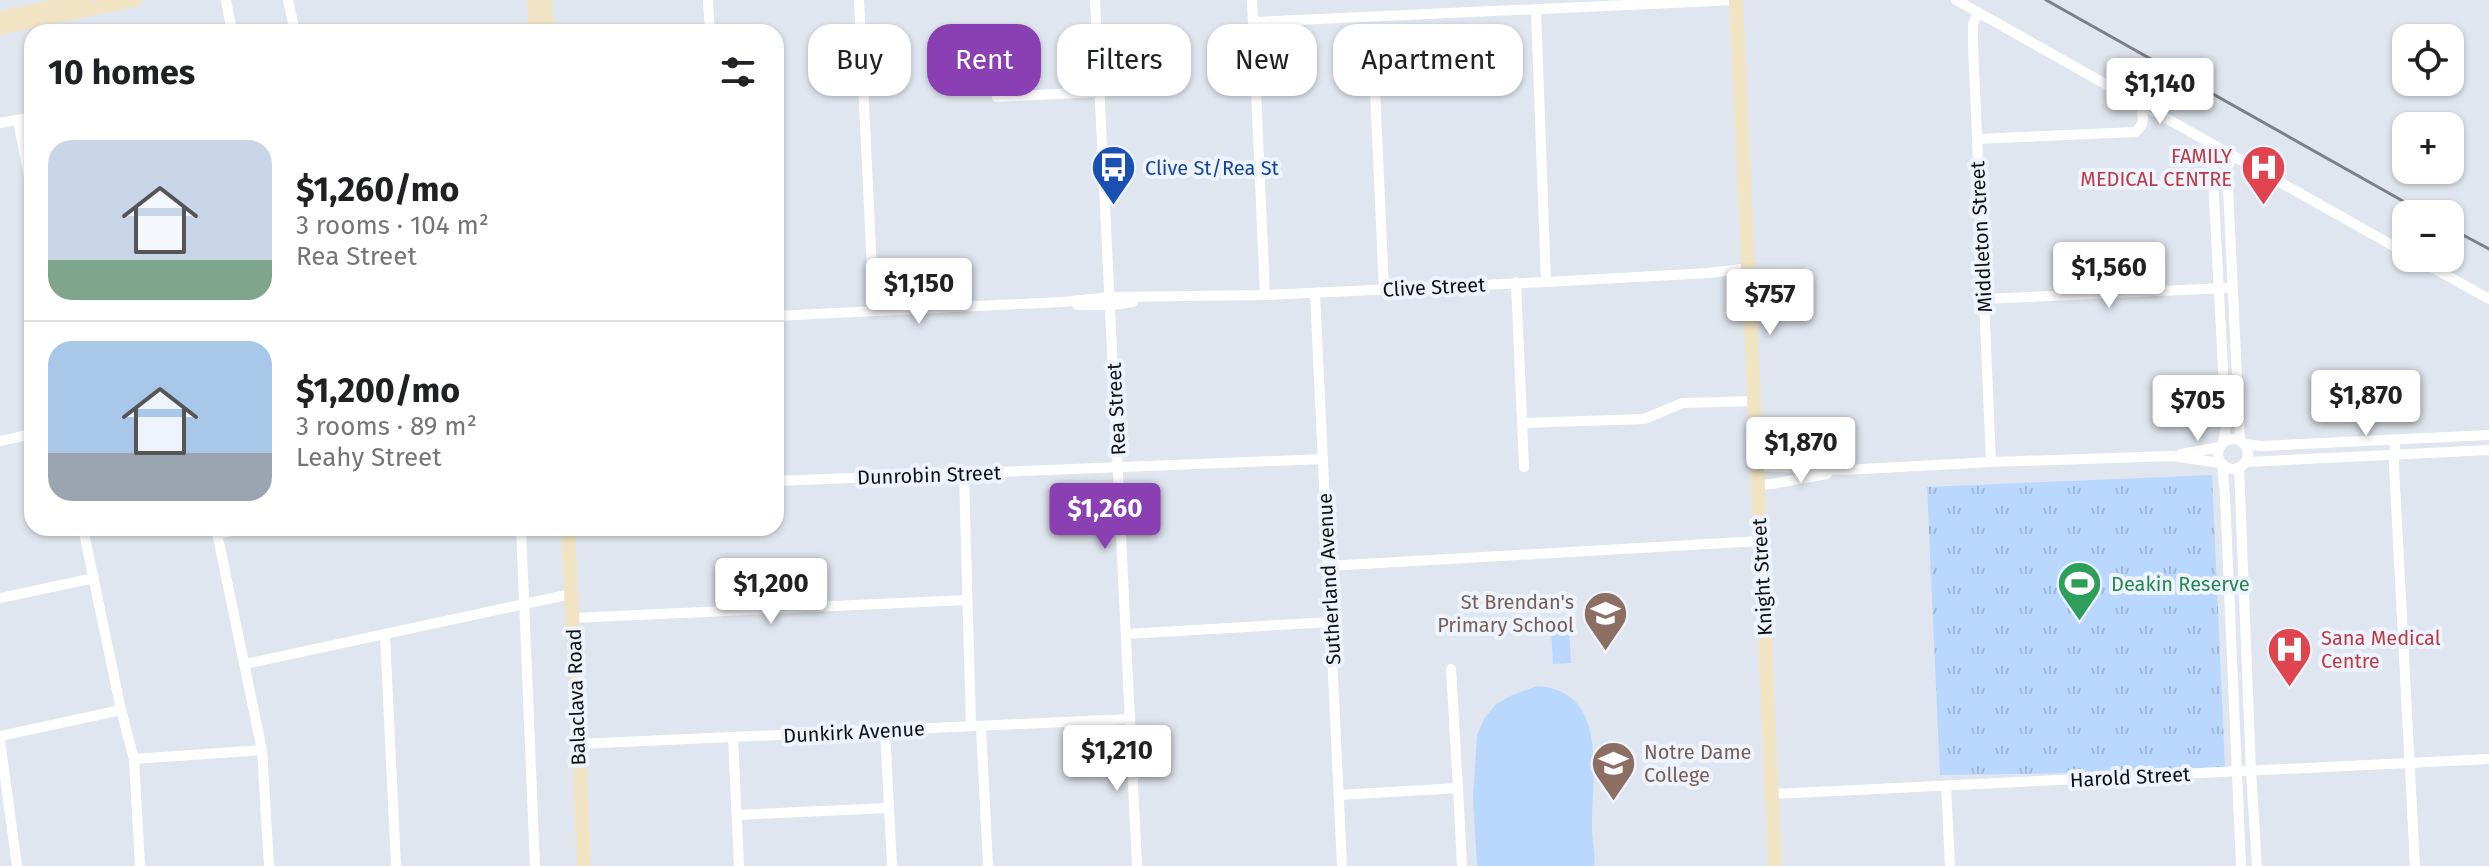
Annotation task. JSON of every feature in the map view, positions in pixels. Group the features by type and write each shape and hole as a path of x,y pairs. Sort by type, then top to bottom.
{"street":[{"path":"0,28 85,0"},
{"path":"0,18 68,6 135,0"},
{"path":"226,0 230,24"},
{"path":"288,0 293,24"},
{"path":"534,0 536,24"},
{"path":"545,0 546,24"},
{"path":"708,0 710,24"},
{"path":"859,0 874,311"},
{"name":"Rea Street","path":"1095,0 1096,24"},
{"path":"1252,0 1265,295"},
{"path":"1254,22 1736,0"},
{"name":"Knight Street","path":"1736,0 1775,866"},
{"path":"1956,0 2392,245"},
{"path":"1536,10 1546,282"},
{"name":"Middleton Street","path":"1978,13 1972,34 1991,462"},
{"path":"997,97 1057,94"},
{"name":"Rea Street","path":"1099,96 1137,866"},
{"path":"1375,96 1384,290"},
{"path":"1977,139 2135,132 2142,127 2141,104"},
{"path":"0,123 24,119"},
{"path":"18,120 24,151"},
{"path":"2218,147 2212,159 2226,426 2218,455 2225,496 2241,866"},
{"path":"2233,156 2227,167 2242,443 2247,451 2242,465 2251,771 2257,866"},
{"name":"Clive Street","path":"784,316 1069,300 1315,293 1748,271"},
{"path":"2440,272 2489,299"},
{"path":"1516,282 1524,467"},
{"path":"1984,299 2232,288"},
{"name":"Sutherland Avenue","path":"1315,293 1342,866"},
{"path":"1522,423 1644,419 1683,403 1754,401"},
{"path":"2172,456 2222,445 2231,439 2261,446 2489,435"},
{"path":"0,441 24,436"},
{"path":"2395,439 2415,866"},
{"path":"1757,466 1844,470 2172,456 2221,463 2230,468 2394,454 2489,450"},
{"name":"Dunrobin Street","path":"784,481 1323,459"},
{"path":"1758,485 1844,470"},
{"path":"964,474 967,600 988,866"},
{"path":"85,536 134,759 140,866"},
{"path":"217,536 262,750 269,866"},
{"path":"521,536 535,866"},
{"name":"Balaclava Road","path":"568,536 584,866"},
{"path":"1328,566 1760,541"},
{"path":"0,598 94,578"},
{"path":"245,664 571,594"},
{"path":"572,618 967,600"},
{"path":"1126,634 1330,622"},
{"path":"385,635 396,866"},
{"path":"1451,669 1462,866"},
{"path":"17,866 0,738 121,710"},
{"name":"Dunkirk Avenue","path":"578,744 1130,719"},
{"path":"885,730 892,866"},
{"path":"733,737 739,866"},
{"path":"134,759 262,750"},
{"name":"Harold Street","path":"1772,794 2489,759"},
{"path":"1946,786 1950,866"},
{"path":"1339,795 1458,788"},
{"path":"737,815 888,808"}],"green space":[{"name":"Deakin Reserve","path":"2212,475 2225,767 1940,775 1927,487"},
{"path":"1569,628 1571,663 1553,664 1551,629"},
{"path":"1537,686 1561,691 1577,703 1587,720 1594,762 1594,866 1477,866 1473,799 1477,735 1495,705"}],"railway":[{"path":"2046,0 2401,200"},
{"path":"2464,236 2489,249"}],"place":[{"name":"FAMILY MEDICAL CENTRE","path":"2263,206"},
{"name":"Clive St/Rea St","path":"1114,207"},
{"name":"Deakin Reserve","path":"2080,623"},
{"name":"St Brendan's Primary School","path":"1605,652"},
{"name":"Sana Medical Centre","path":"2290,688"},
{"name":"Notre Dame College","path":"1613,803"}]}
